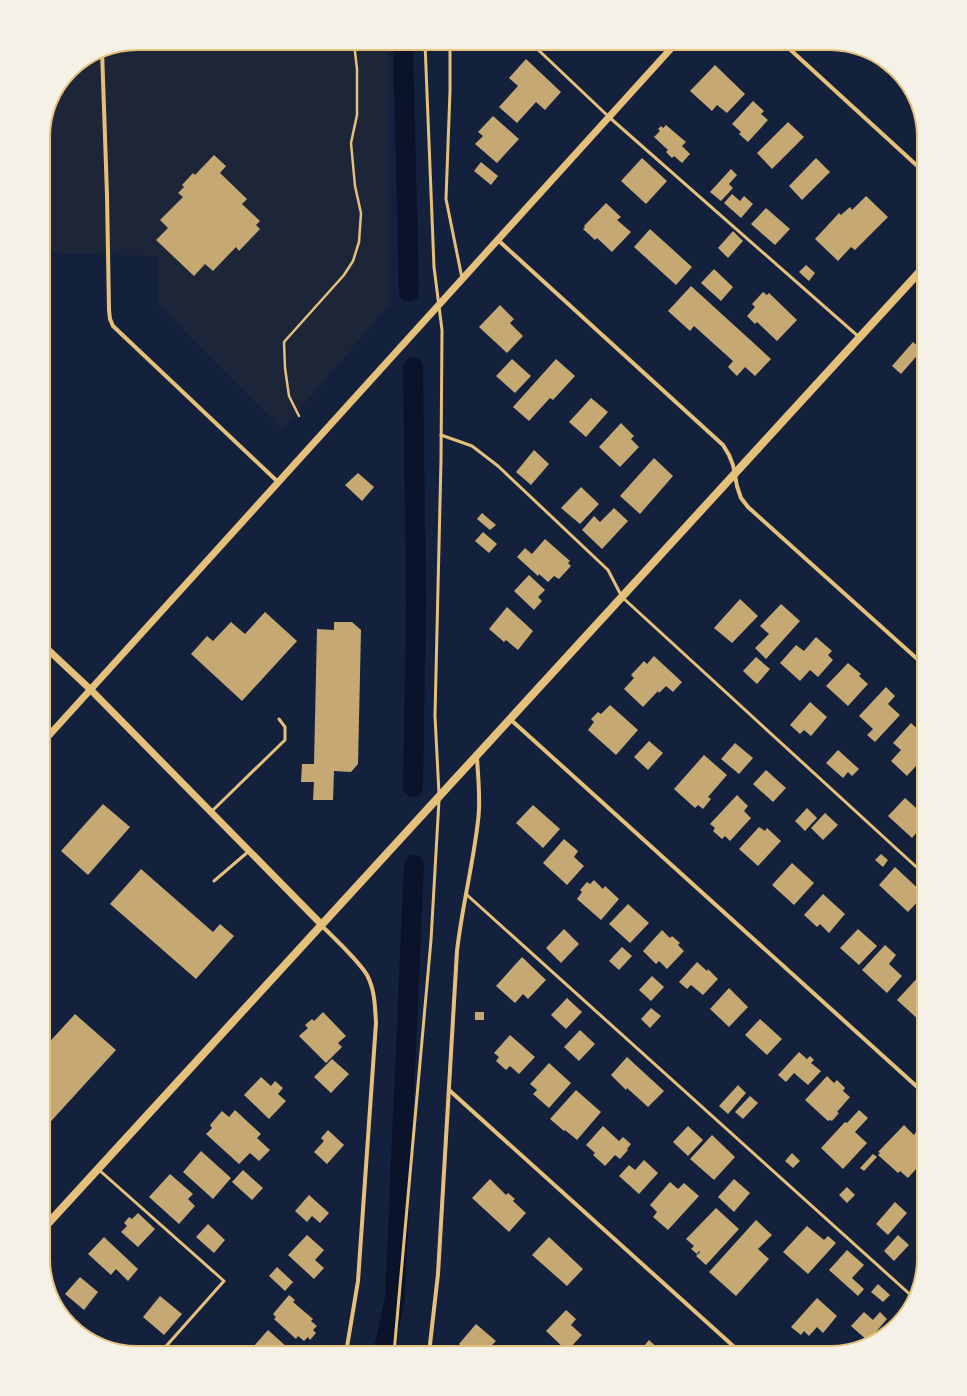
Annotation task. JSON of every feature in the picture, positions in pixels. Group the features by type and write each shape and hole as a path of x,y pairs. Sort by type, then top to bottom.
{"main road":[{"path":"50,1221 917,275"}],"street":[{"path":"50,734 670,50"},
{"path":"791,50 917,166"},
{"path":"102,58 108,195 110,319 113,326 278,482"},
{"path":"498,240 723,445 730,455 741,498 748,507 917,659"},
{"path":"50,652 90,690 321,924 360,965 372,988 376,1023 358,1282 347,1346"},
{"path":"510,719 917,1087"},
{"path":"430,1346 438,1274 457,951 478,821 479,789 476,755"},
{"path":"449,1090 733,1346"}],"lane":[{"path":"395,1346 430,947 439,796 435,716 442,330 433,261 425,50"},
{"path":"450,50 446,199 462,279"},
{"path":"538,50 610,117 859,337"},
{"path":"441,435 472,446 498,466 608,570 622,597 917,868"},
{"path":"211,812 285,740 285,727 279,718"},
{"path":"214,881 249,851"},
{"path":"466,894 909,1294"},
{"path":"98,1169 224,1281 166,1346"}],"path":[{"path":"299,416 289,396 285,368 284,342 344,275 353,261 358,242 362,213 355,186 351,143 357,115 358,69 355,50"}],"shaded area":[{"path":"137,50 388,50 389,305 282,430 159,305 158,256 68,254 50,252 50,131 53,114 59,98 68,84 75,75 98,59 120,52"}],"building":[{"path":"526,59 561,92 545,110 536,102 517,123 499,107 518,86 509,78"},
{"path":"877,64 888,72 887,73"},
{"path":"715,65 745,94 727,113 717,105 712,111 690,91"},
{"path":"753,101 764,111 761,114 768,120 748,142 739,134 741,132 732,124"},
{"path":"493,116 519,139 497,163 475,144 483,136 478,132"},
{"path":"788,122 804,137 772,169 757,153"},
{"path":"666,125 686,142 682,146 690,154 682,163 674,156 672,158 666,152 668,150 654,137 660,131 658,129 661,126 663,128"},
{"path":"214,155 226,166 220,173 247,199 242,204 260,221 256,225 260,229 239,251 236,247 213,271 205,264 194,276 156,240 168,228 160,220 183,197 178,193 184,187 182,185 193,173 195,175"},
{"path":"642,158 667,181 646,204 621,181"},
{"path":"816,158 830,172 802,200 789,186"},
{"path":"481,162 498,176 491,185 474,171"},
{"path":"731,169 737,175 729,184 733,188 721,201 710,192"},
{"path":"732,194 740,201 744,196 753,204 741,218 724,203"},
{"path":"866,196 888,217 855,250 851,247 838,261 815,239 839,213 841,215 850,207 852,210"},
{"path":"606,203 621,217 617,220 631,232 612,252 597,238 595,240 583,229 585,227 584,226"},
{"path":"766,208 790,229 775,245 751,224"},
{"path":"650,229 692,267 676,285 634,247"},
{"path":"733,231 743,241 728,258 718,248"},
{"path":"806,265 815,273 809,281 799,272"},
{"path":"714,269 733,287 721,301 701,283"},
{"path":"691,286 771,359 755,376 745,367 737,376 728,367 733,361 694,326 690,331 668,311"},
{"path":"763,292 767,295 769,293 797,320 777,341 757,322 755,324 747,316 755,307 752,304"},
{"path":"500,305 514,319 510,323 523,336 507,353 479,327"},
{"path":"913,342 917,346 917,356 901,374 892,366"},
{"path":"512,359 531,376 515,393 496,376"},
{"path":"556,359 575,376 553,400 550,398 529,421 513,407"},
{"path":"591,398 608,412 586,437 569,422"},
{"path":"621,423 634,436 631,439 639,447 620,467 599,447"},
{"path":"534,450 549,464 531,485 516,472"},
{"path":"654,458 673,476 640,514 620,496"},
{"path":"358,473 374,487 362,501 345,485"},
{"path":"581,487 599,504 580,524 561,508"},
{"path":"614,508 628,521 602,549 582,530 594,516 600,522"},
{"path":"482,513 496,525 490,530 477,519"},
{"path":"483,532 497,544 489,553 475,541"},
{"path":"545,539 570,561 568,563 571,566 559,579 554,576 548,582 539,574 538,576 517,557 525,548 532,554"},
{"path":"529,575 545,590 538,597 542,601 534,610 514,591"},
{"path":"740,599 758,616 732,643 714,628"},
{"path":"781,604 800,621 766,659 755,648 769,634 760,626"},
{"path":"507,607 533,631 518,650 506,640 504,642 489,629"},
{"path":"265,612 297,641 242,701 191,654 207,636 213,641 231,622 245,634"},
{"path":"334,622 352,622 361,630 358,764 351,772 334,771 333,800 313,800 314,782 301,782 302,764 314,764 317,629 334,630"},
{"path":"816,637 832,651 828,655 833,660 818,677 810,670 800,681 780,663 796,645 804,651"},
{"path":"654,656 682,682 673,692 666,686 659,693 658,691 643,707 624,689 634,678 631,675 644,661 647,664"},
{"path":"756,657 770,669 757,684 743,671"},
{"path":"848,663 861,674 859,676 868,684 848,706 826,686"},
{"path":"886,687 895,696 888,704 900,715 875,742 867,735 873,729 859,716"},
{"path":"810,702 827,717 811,736 804,730 800,734 790,725"},
{"path":"610,705 638,730 616,755 588,730 594,722 591,719 598,712 601,714"},
{"path":"911,723 917,729 917,765 907,776 891,761 901,750 893,743"},
{"path":"649,741 663,753 648,770 634,757"},
{"path":"735,743 753,758 739,774 721,759"},
{"path":"838,750 859,769 852,776 848,772 843,778 826,763"},
{"path":"704,755 727,775 708,797 711,799 703,809 698,805 695,808 674,789"},
{"path":"766,770 786,788 773,802 753,784"},
{"path":"737,795 748,806 744,811 751,818 730,841 725,836 722,839 713,831 715,828 710,824"},
{"path":"905,798 917,809 917,832 912,838 888,816"},
{"path":"103,804 130,827 88,875 61,851"},
{"path":"533,805 560,829 543,848 516,823"},
{"path":"807,808 817,818 805,831 795,821"},
{"path":"825,813 838,825 823,840 811,828"},
{"path":"759,827 765,831 767,828 781,841 758,866 739,849"},
{"path":"564,839 578,851 574,857 584,866 567,885 543,863"},
{"path":"881,854 888,860 883,867 875,860"},
{"path":"792,863 814,883 794,905 772,885"},
{"path":"895,867 917,887 917,902 908,912 879,885"},
{"path":"141,869 213,932 220,924 234,936 196,979 110,904"},
{"path":"594,880 603,889 605,886 619,899 601,920 577,899 582,892 580,890 587,882 590,884"},
{"path":"823,894 845,914 829,933 820,924 817,927 804,915"},
{"path":"628,904 649,923 630,943 609,924"},
{"path":"564,929 579,944 561,963 546,948"},
{"path":"858,929 877,946 859,965 840,948"},
{"path":"662,930 670,938 672,936 680,943 678,945 684,951 667,969 659,961 656,964 643,951"},
{"path":"885,945 896,955 889,964 902,976 887,993 862,970"},
{"path":"622,947 632,956 619,970 609,961"},
{"path":"522,957 546,980 528,999 523,994 515,1003 496,986"},
{"path":"697,962 707,971 708,969 718,979 703,995 691,985 687,989 679,982"},
{"path":"652,976 664,987 651,1001 639,990"},
{"path":"917,978 917,1018 897,1000"},
{"path":"729,988 748,1007 729,1027 710,1009"},
{"path":"567,998 582,1012 566,1029 551,1015"},
{"path":"651,1008 661,1016 650,1028 641,1019"},
{"path":"323,1012 346,1036 338,1043 342,1047 326,1063 299,1036 308,1028 305,1025 312,1019 314,1021"},
{"path":"475,1012 484,1012 484,1020 475,1020"},
{"path":"75,1014 116,1050 50,1122 50,1041"},
{"path":"760,1019 782,1039 767,1055 745,1035"},
{"path":"580,1030 595,1044 579,1061 564,1047"},
{"path":"510,1035 535,1057 519,1074 510,1066 506,1070 496,1061 499,1057 494,1053"},
{"path":"799,1052 807,1059 810,1056 814,1060 811,1063 821,1071 808,1085 794,1073 786,1082 778,1075"},
{"path":"627,1057 664,1091 648,1107 627,1088 626,1090 611,1075"},
{"path":"332,1059 349,1074 331,1093 314,1077"},
{"path":"549,1063 571,1083 549,1108 533,1094 537,1090 530,1084"},
{"path":"827,1076 834,1083 837,1080 845,1088 843,1091 850,1097 837,1112 839,1113 832,1121 828,1121 805,1100"},
{"path":"261,1077 271,1086 275,1081 283,1088 278,1094 286,1101 269,1119 244,1095"},
{"path":"738,1085 746,1093 728,1114 719,1106"},
{"path":"576,1090 601,1112 577,1140 550,1119"},
{"path":"750,1096 758,1103 743,1119 735,1112"},
{"path":"235,1110 261,1134 257,1138 270,1150 259,1161 250,1153 239,1164 206,1134 212,1128 210,1125 222,1111 229,1117"},
{"path":"859,1110 868,1118 855,1132 867,1143 843,1169 821,1148 845,1122 847,1123"},
{"path":"904,1125 914,1135 916,1132 917,1133 917,1168 908,1178 900,1171 898,1173 878,1155 880,1153 878,1152"},
{"path":"603,1126 619,1141 623,1137 631,1144 620,1159 615,1155 605,1166 593,1155 595,1153 586,1145"},
{"path":"688,1126 703,1140 688,1156 673,1142"},
{"path":"328,1130 344,1145 327,1164 314,1152 324,1141 321,1138"},
{"path":"712,1135 735,1157 714,1180 690,1159"},
{"path":"201,1151 231,1178 213,1199 183,1172"},
{"path":"792,1153 800,1161 793,1168 785,1161"},
{"path":"873,1154 877,1157 864,1171 860,1168"},
{"path":"644,1160 658,1173 639,1194 619,1176 629,1165 635,1170"},
{"path":"243,1170 263,1188 252,1200 232,1182"},
{"path":"170,1174 193,1194 188,1199 195,1206 179,1224 149,1197"},
{"path":"490,1179 506,1195 508,1193 515,1199 513,1201 526,1213 509,1232 472,1198"},
{"path":"734,1179 750,1193 734,1212 718,1197"},
{"path":"670,1182 678,1189 684,1183 699,1196 668,1230 653,1217 657,1212 650,1205"},
{"path":"847,1187 855,1195 847,1203 839,1195"},
{"path":"309,1195 329,1213 320,1223 312,1216 307,1222 295,1211"},
{"path":"895,1202 907,1213 888,1235 876,1224"},
{"path":"716,1208 739,1229 706,1265 696,1256 700,1252 699,1251 697,1254 691,1249 694,1246 686,1239"},
{"path":"138,1213 155,1229 138,1247 121,1232 127,1226 124,1223 129,1217 132,1219"},
{"path":"756,1220 772,1235 758,1249 769,1259 736,1296 709,1272"},
{"path":"208,1224 225,1240 214,1253 196,1237"},
{"path":"807,1226 824,1240 828,1236 836,1243 808,1274 783,1252"},
{"path":"307,1235 324,1250 315,1260 324,1268 314,1279 288,1255"},
{"path":"898,1235 909,1245 894,1261 884,1251"},
{"path":"104,1237 138,1269 128,1281 116,1269 111,1275 88,1254"},
{"path":"549,1237 583,1269 567,1286 532,1255"},
{"path":"847,1250 864,1265 852,1278 864,1289 858,1296 829,1270"},
{"path":"277,1267 293,1282 285,1291 269,1276"},
{"path":"80,1277 98,1292 84,1310 65,1294"},
{"path":"878,1284 890,1295 883,1302 871,1292"},
{"path":"289,1295 295,1300 293,1302 313,1319 311,1321 317,1326 313,1330 316,1333 310,1340 308,1337 304,1341 298,1336 296,1339 274,1319 276,1317 273,1314"},
{"path":"160,1296 182,1314 164,1335 143,1317"},
{"path":"817,1298 837,1316 823,1333 817,1327 809,1336 804,1331 801,1335 791,1327"},
{"path":"566,1310 576,1319 571,1325 582,1335 572,1346 562,1346 546,1331"},
{"path":"864,1312 873,1320 880,1312 887,1319 874,1334 865,1338 851,1326"},
{"path":"476,1324 496,1341 491,1346 461,1346 459,1344"},
{"path":"268,1330 286,1346 254,1346"},
{"path":"649,1340 655,1346 644,1346"}],"waterway":[{"path":"403,50 409,292"},
{"path":"413,367 416,603 413,787"},
{"path":"385,1346 395,1299 414,865"}]}
